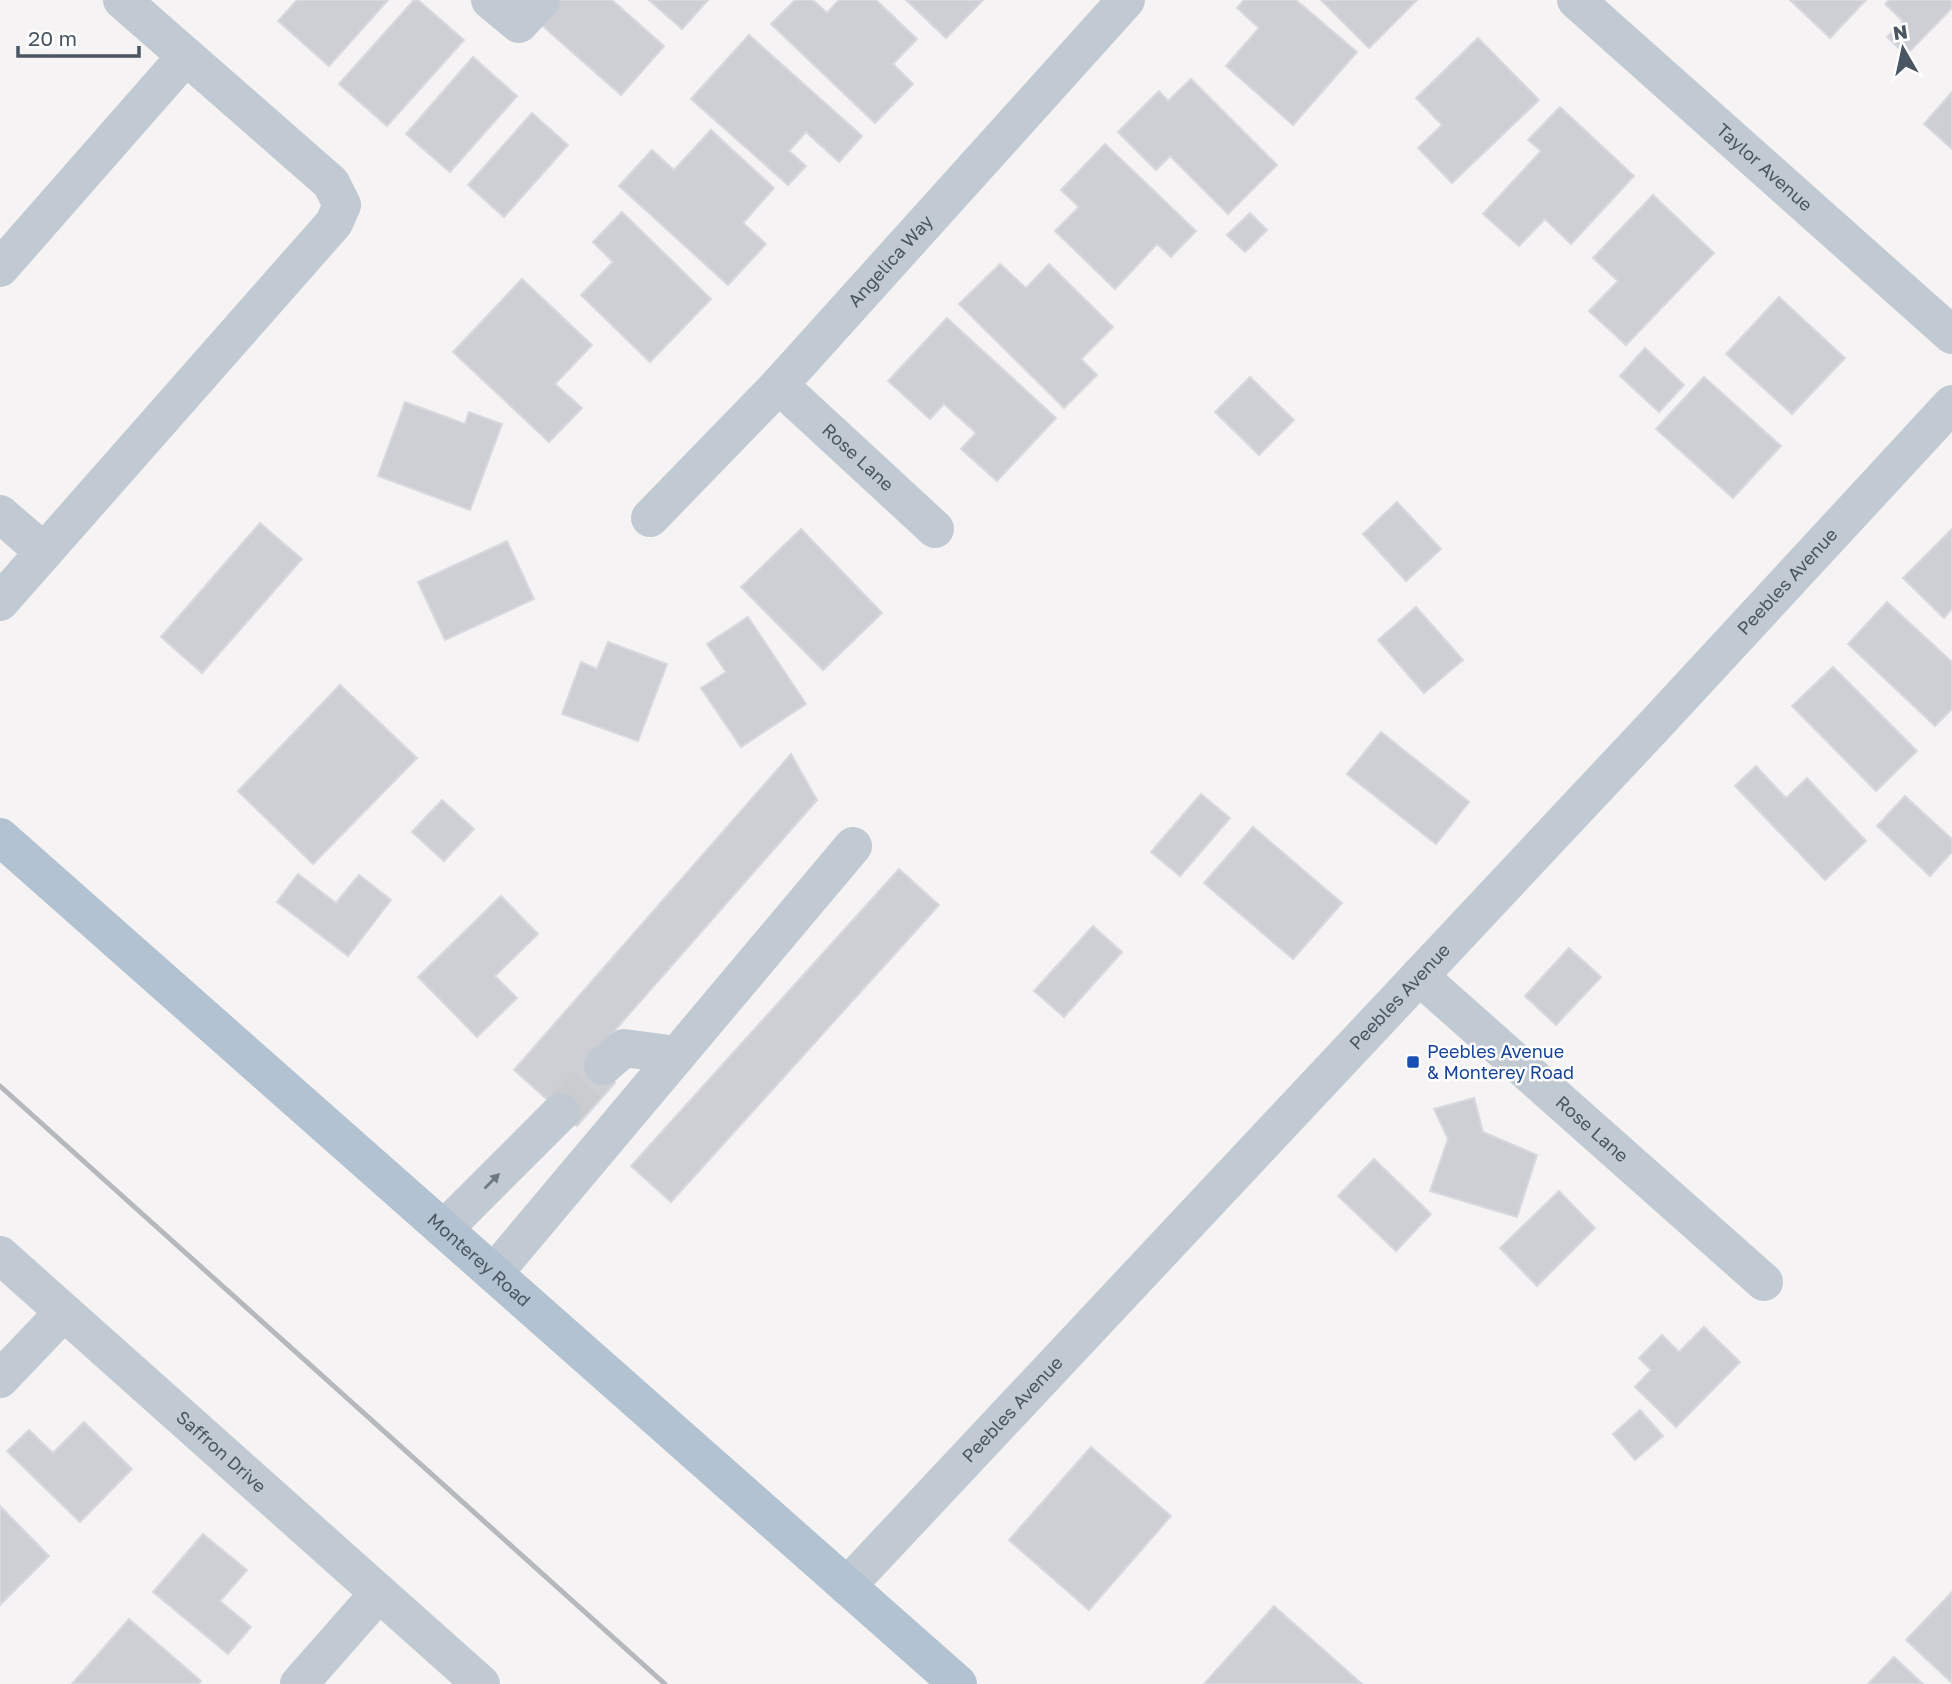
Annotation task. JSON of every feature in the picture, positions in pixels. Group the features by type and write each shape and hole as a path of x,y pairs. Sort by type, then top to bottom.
{"main road":[{"name":"Monterey Road","path":"0,836 958,1684"}],"street":[{"path":"0,601 334,223 341,205 331,183 121,0"},
{"path":"490,0 519,24 541,0"},
{"name":"Angelica Way","path":"650,518 779,385 1126,0"},
{"name":"Taylor Avenue","path":"1576,0 1952,335"},
{"path":"0,268 186,56"},
{"name":"Rose Lane","path":"779,385 935,529"},
{"name":"Peebles Avenue","path":"847,1586 1952,404"},
{"path":"0,514 44,552"},
{"path":"494,1273 853,846"},
{"name":"Rose Lane","path":"1419,976 1764,1282"},
{"path":"603,1066 624,1048 677,1055"},
{"path":"444,1229 550,1123 580,1170"},
{"name":"Saffron Drive","path":"0,1255 481,1684"},
{"path":"0,1379 64,1312"},
{"path":"299,1684 379,1593"}],"building":[{"path":"297,0 388,0 329,66 278,21"},
{"path":"414,0 418,0 464,40 387,126 339,84"},
{"path":"556,0 612,0 664,46 621,95 537,21"},
{"path":"649,0 708,0 682,29"},
{"path":"795,0 813,0 827,13 839,0 876,0 917,39 893,64 913,84 875,123 771,24"},
{"path":"906,0 983,0 946,38"},
{"path":"1244,0 1296,0 1357,52 1293,125 1226,66 1259,28 1237,8"},
{"path":"1321,0 1417,0 1369,48"},
{"path":"1790,0 1866,0 1830,38"},
{"path":"1889,0 1952,0 1952,8 1906,55 1887,37 1903,21 1885,4"},
{"path":"749,35 862,136 839,162 806,132 789,151 806,166 788,185 691,99"},
{"path":"1478,38 1539,100 1452,183 1418,148 1442,125 1416,98"},
{"path":"473,57 517,96 450,172 406,134"},
{"path":"1191,79 1277,165 1228,214 1170,156 1156,170 1118,132 1159,91 1168,101"},
{"path":"1952,92 1952,149 1924,124"},
{"path":"1560,107 1634,176 1571,244 1545,219 1519,246 1483,214 1541,151 1528,140"},
{"path":"532,113 568,145 504,217 468,185"},
{"path":"711,130 774,188 743,223 766,244 728,285 619,186 652,150 674,170"},
{"path":"1105,144 1196,231 1171,257 1157,244 1115,289 1055,231 1079,207 1061,190"},
{"path":"1653,195 1714,253 1626,345 1589,311 1618,281 1593,258"},
{"path":"622,212 711,299 650,362 581,295 613,262 593,242"},
{"path":"1250,213 1267,230 1245,252 1227,235"},
{"path":"1000,264 1026,288 1049,264 1113,327 1081,359 1097,375 1064,408 959,304"},
{"path":"522,279 592,345 555,384 582,408 549,442 453,352"},
{"path":"1779,297 1845,358 1792,414 1726,354"},
{"path":"947,318 1056,418 997,481 961,449 976,433 944,404 930,419 888,381"},
{"path":"1645,348 1684,385 1659,412 1620,376"},
{"path":"1250,377 1294,420 1259,455 1215,412"},
{"path":"1704,377 1781,446 1733,498 1656,429"},
{"path":"405,402 465,424 469,412 502,424 470,510 378,476"},
{"path":"1397,502 1441,549 1406,581 1363,534"},
{"path":"260,523 302,559 202,673 161,637"},
{"path":"801,529 882,613 823,670 741,587"},
{"path":"1952,529 1952,609 1944,618 1903,578"},
{"path":"507,541 534,599 445,640 418,582"},
{"path":"1887,602 1952,662 1952,709 1935,726 1848,644"},
{"path":"1416,607 1463,660 1424,693 1378,640"},
{"path":"748,617 806,704 741,747 701,688 726,672 707,644"},
{"path":"608,642 667,664 638,741 562,714 581,662 597,669"},
{"path":"1833,667 1917,751 1876,791 1792,706"},
{"path":"340,685 417,758 313,864 238,791"},
{"path":"1381,732 1469,802 1436,844 1347,774"},
{"path":"791,754 817,800 595,1053 615,1083 577,1126 514,1070"},
{"path":"1756,766 1786,798 1807,778 1866,841 1825,880 1735,786"},
{"path":"1201,794 1230,818 1180,876 1151,852"},
{"path":"1905,796 1952,839 1952,852 1930,876 1877,826"},
{"path":"442,800 474,829 444,861 412,832"},
{"path":"1253,827 1342,903 1293,959 1204,883"},
{"path":"899,869 939,905 671,1202 631,1166"},
{"path":"298,874 336,903 359,875 391,900 348,956 277,902"},
{"path":"501,896 538,934 495,976 517,998 477,1037 418,977"},
{"path":"1093,926 1122,952 1064,1017 1034,991"},
{"path":"1569,948 1601,977 1556,1025 1525,996"},
{"path":"1474,1098 1483,1132 1537,1155 1517,1217 1430,1191 1448,1139 1434,1109"},
{"path":"1374,1159 1431,1214 1396,1251 1338,1196"},
{"path":"1559,1191 1595,1228 1537,1286 1500,1248"},
{"path":"1704,1327 1740,1362 1676,1427 1635,1387 1651,1370 1639,1358 1662,1335 1679,1352"},
{"path":"1640,1410 1663,1436 1635,1460 1613,1434"},
{"path":"84,1422 132,1469 80,1522 7,1451 29,1430 53,1453"},
{"path":"1091,1447 1171,1516 1089,1610 1009,1540"},
{"path":"0,1506 49,1556 0,1605"},
{"path":"203,1534 247,1570 220,1601 251,1627 228,1654 153,1592"},
{"path":"1952,1592 1952,1683 1906,1640"},
{"path":"1274,1606 1362,1684 1204,1684"},
{"path":"129,1619 201,1681 198,1684 72,1684"},
{"path":"1894,1657 1923,1684 1868,1684"}],"tunnel":[{"path":"561,1112 603,1066"}],"railway":[{"path":"0,1086 665,1684"}],"place":[{"name":"Peebles Avenue & Monterey Road","path":"1413,1062"}]}
